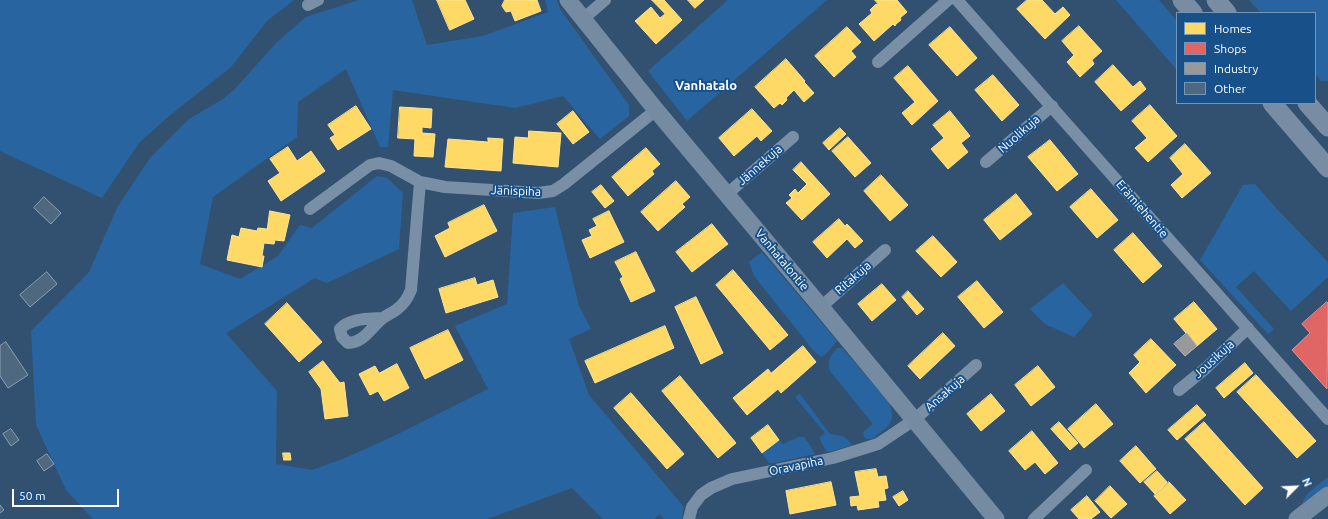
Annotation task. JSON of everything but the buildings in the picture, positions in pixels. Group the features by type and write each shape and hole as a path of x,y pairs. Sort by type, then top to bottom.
{"main road":[{"path":"1182,0 1192,12"},
{"path":"1216,0 1226,12"},
{"path":"1273,104 1328,168"},
{"path":"1308,104 1328,127"}],"street":[{"name":"Vanhatalontie","path":"568,0 656,110 996,519"},
{"path":"583,19 605,0"},
{"path":"878,62 948,0"},
{"name":"Erämiehentie","path":"957,0 1328,419"},
{"name":"Nuolikuja","path":"986,162 1052,106"},
{"name":"Jänispiha","path":"310,209 370,165 379,163 391,166 420,182 445,187 538,193 553,191 564,184 656,110"},
{"name":"Jännekuja","path":"727,194 794,137"},
{"path":"382,318 396,310 407,300 411,290 420,182"},
{"name":"Ritakuja","path":"821,307 885,250"},
{"name":"Jousikuja","path":"1179,390 1206,368 1248,328"},
{"name":"Ansakuja","path":"914,420 976,365"},
{"name":"Oravapiha","path":"689,519 692,507 701,496 711,488 732,479 833,458 878,444 914,420"},
{"path":"1034,519 1086,470"},
{"path":"1305,517 1328,495"}],"shaded area":[{"path":"0,0 294,0 267,21 231,67 169,116 139,143 102,198 0,151"},
{"path":"359,0 412,0 427,45 483,36 548,12 545,0 557,0 560,9 629,105 629,116 600,139 563,96 515,108 393,90 388,147 380,147 346,69 298,102 297,137 213,197 200,264 240,279 278,256 300,225 312,228 377,176 387,178 403,193 399,249 327,283 315,278 226,333 277,391 276,464 312,470 345,458 394,436 488,389 455,326 507,304 513,213 555,207 579,306 591,329 569,339 589,395 684,507 682,519 664,519 660,514 654,519 603,519 572,488 487,519 93,519 66,490 36,425 31,331 89,272 118,206 150,158 189,119 223,99 234,90 277,42 306,17"},
{"path":"728,0 827,0 687,121 648,71"},
{"path":"1116,0 1159,0 1176,20 1176,69"},
{"path":"1249,0 1328,0 1328,81 1321,81 1316,75 1316,12 1260,12"},
{"path":"1255,184 1328,262 1328,277 1291,311 1254,271 1236,287 1274,329 1268,334 1200,260 1243,185"},
{"path":"762,252 837,341 826,354 821,357 813,350 754,276 749,262"},
{"path":"1063,283 1093,315 1074,337 1045,324 1030,309"},
{"path":"837,348 842,348 889,402 892,415 890,424 872,439 864,437 863,432 873,424 830,371 829,362 831,356"},
{"path":"800,394 830,434 843,436 852,445 829,452 826,451 819,438 825,433 795,397"},
{"path":"799,437 804,437 815,454 769,463 762,453 779,440 783,444"},
{"path":"1328,477 1328,486 1301,504 1308,493"}],"district":[{"name":"Vanhatalo","path":"706,86"}]}
